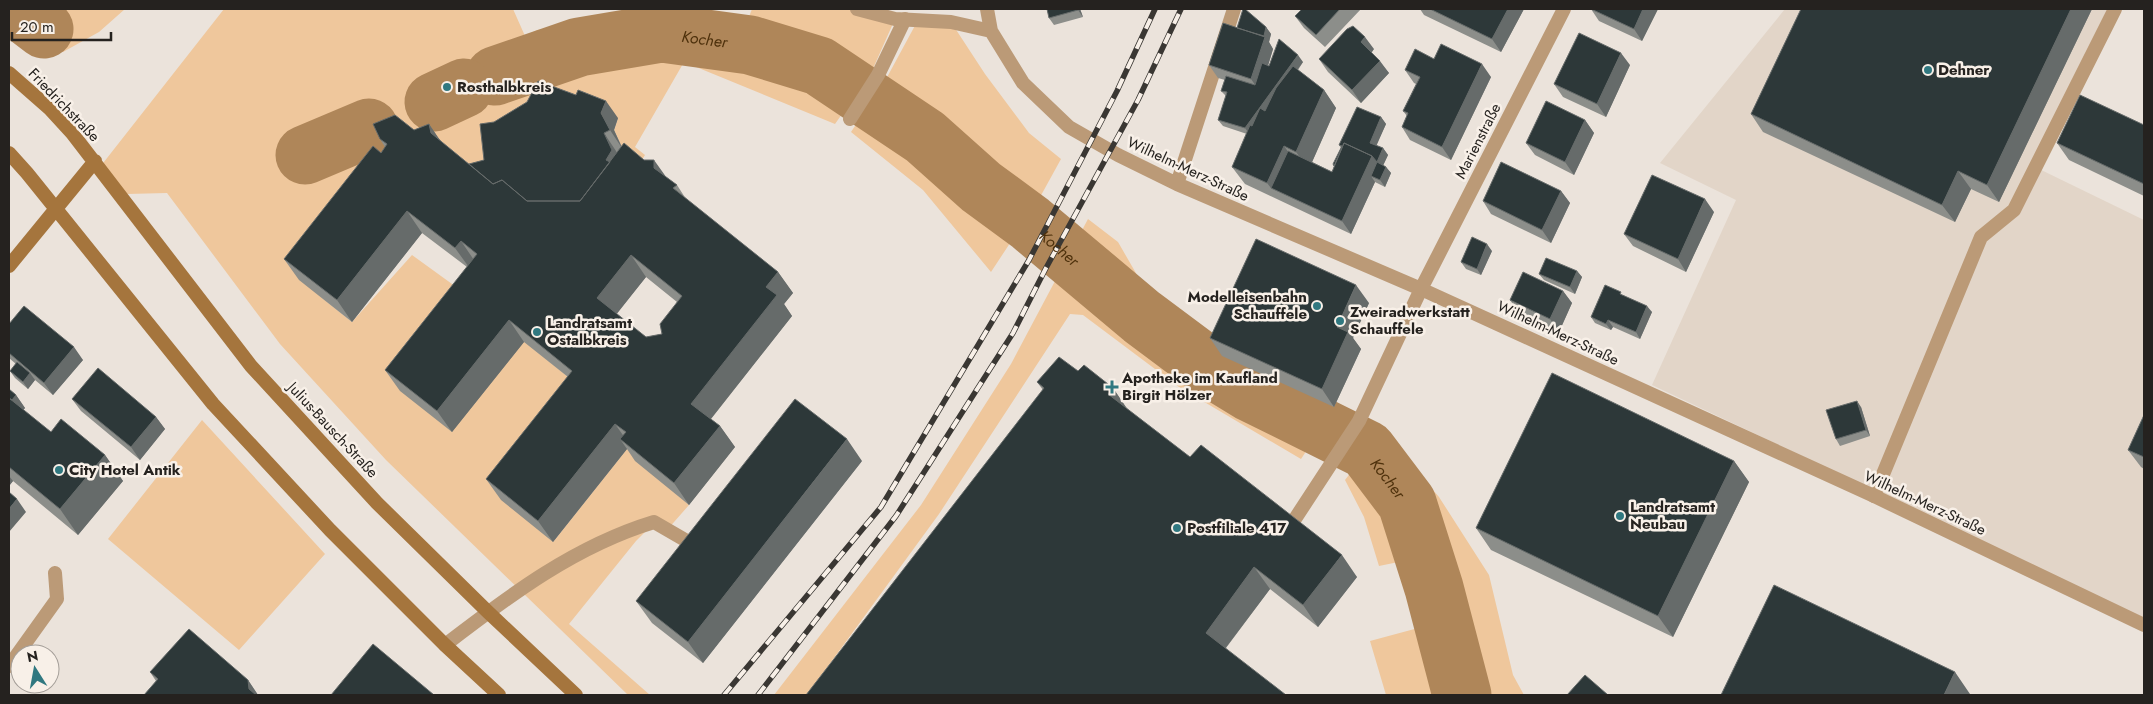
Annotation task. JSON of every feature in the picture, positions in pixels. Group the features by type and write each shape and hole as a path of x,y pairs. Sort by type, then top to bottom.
{"main road":[{"name":"Friedrichstraße","path":"9,73 50,109 96,161"},
{"path":"9,153 213,404 330,530 445,645 499,695"},
{"path":"9,266 96,161"},
{"name":"Julius-Bausch-Straße","path":"96,161 251,366 377,503 576,695"}],"street":[{"path":"857,9 895,19 951,22 991,31"},
{"name":"Wilhelm-Merz-Straße","path":"987,9 991,31 1023,83 1069,127 1126,159 1176,184 1421,288 1874,496 2144,625"},
{"path":"1176,184 1234,9"},
{"name":"Marienstraße","path":"1291,525 1359,421 1421,288 1564,9"},
{"path":"1874,496 1982,237 2014,210 2115,9"},
{"path":"850,120 878,75 905,20"},
{"path":"445,645 488,612 573,556 623,532 654,522 692,544"},
{"path":"9,666 58,599 55,572"}],"shaded area":[{"path":"9,9 125,9 99,32 63,52 34,44 9,23"},
{"path":"224,9 513,9 525,36 537,30 651,18 744,30 752,9 857,9 895,19 871,73 835,124 684,62 635,147 645,155 639,165 624,167 617,151 622,148 614,130 618,118 496,178 321,297 352,322 412,255 470,297 588,393 553,542 630,445 689,505 667,530 654,523 636,541 569,624 650,695 628,695 386,460 280,344 167,193 127,194 100,167"},
{"path":"1785,9 2108,9 2033,166 2144,220 2144,618 1652,385 1736,200 1660,163"},
{"path":"918,20 951,22 985,74 1029,133 1061,159 1039,199 991,272 923,190 851,132 885,81"},
{"path":"1088,219 1118,242 1148,294 1210,338 1249,291 1220,356 1334,409 1301,459 1179,387 1083,315 1070,314 939,514 807,695 774,695 921,505 1011,364"},
{"path":"202,420 325,554 239,650 108,539"},
{"path":"1382,431 1439,497 1489,575 1513,675 1524,695 1386,695 1370,641 1433,624 1418,558 1379,566 1364,517 1345,480"}],"building":[{"path":"1047,9 1077,9 1078,10 1049,18"},
{"path":"1243,9 1266,27 1264,36 1237,28"},
{"path":"1302,9 1340,9 1316,35 1295,16"},
{"path":"1430,9 1508,9 1492,39"},
{"path":"1591,9 1643,9 1634,29"},
{"name":"Dehner","path":"1801,9 2071,9 1987,185 1958,171 1942,205 1751,114"},
{"path":"1223,23 1265,37 1251,79 1209,65"},
{"path":"1353,26 1365,37 1361,42 1380,61 1352,90 1319,59 1347,29"},
{"path":"1579,33 1621,53 1597,104 1554,84"},
{"path":"1279,39 1298,55 1245,128 1218,120 1227,92 1221,91 1226,76 1255,85 1262,63 1269,66"},
{"path":"1441,44 1482,64 1442,147 1402,127 1408,113 1403,111 1420,77 1405,70 1415,49 1434,59"},
{"path":"1293,66 1324,90 1296,152 1284,146 1267,183 1232,167 1250,125 1252,126 1260,108 1265,111 1276,88"},
{"path":"538,81 576,95 578,90 606,101 601,113 610,130 604,133 612,150 606,160 610,162 580,201 527,201 502,180 493,184 469,164 484,160 480,124 494,122 527,102"},
{"path":"2080,95 2144,125 2144,184 2057,143"},
{"path":"1546,101 1585,120 1565,162 1526,143"},
{"path":"1357,107 1381,117 1370,143 1383,148 1377,162 1372,156 1344,143 1334,166 1333,164 1342,146 1339,145"},
{"name":"Landratsamt Ostalbkreis","path":"395,115 414,130 429,124 431,133 493,184 502,180 527,201 580,201 624,143 644,160 654,160 654,168 677,185 673,188 778,272 766,287 777,295 691,404 720,426 674,483 620,439 626,432 615,424 538,521 486,479 572,371 509,320 437,411 385,370 477,254 461,241 455,248 407,211 337,300 284,259 373,146 381,153 387,144 380,139 373,124","holes":["631,255 682,296 660,324 662,334 646,337 597,298"]},
{"path":"1344,143 1372,156 1342,221 1271,188 1288,151 1332,172"},
{"path":"1377,162 1386,167 1380,180 1371,176"},
{"path":"1501,162 1561,191 1542,230 1483,201"},
{"path":"1652,175 1705,199 1678,259 1624,234"},
{"path":"1472,237 1487,244 1477,269 1461,262"},
{"path":"1256,239 1356,285 1337,327 1348,332 1322,389 1210,338"},
{"path":"1546,258 1577,271 1570,287 1539,274"},
{"path":"1523,272 1563,291 1550,319 1510,300"},
{"path":"1605,285 1647,306 1636,332 1608,320 1606,324 1591,317"},
{"path":"24,306 74,347 44,383 9,353 9,324"},
{"path":"1059,357 1078,371 1084,365 1113,388 1108,394 1190,457 1201,445 1342,555 1303,605 1254,567 1206,633 1286,695 806,695 1044,388 1037,382"},
{"path":"17,362 30,373 23,382 10,371"},
{"path":"98,368 156,417 131,447 72,399"},
{"name":"Landratsamt Neubau","path":"1552,373 1734,461 1658,616 1476,528"},
{"path":"9,389 16,395 12,400 9,398"},
{"name":"City Hotel Antik","path":"9,398 51,432 61,419 105,455 60,509 9,467"},
{"path":"795,399 847,439 688,642 636,601"},
{"path":"1857,401 1866,430 1836,439 1826,410"},
{"path":"2144,415 2144,457 2128,450"},
{"path":"9,492 17,499 9,509"},
{"path":"1774,585 1955,672 1944,695 1721,695"},
{"path":"189,629 248,680 249,689 256,695 144,695 158,679 150,672"},
{"path":"373,644 434,695 331,695"},
{"path":"1585,675 1608,695 1567,695"}],"waterway":[{"name":"Kocher","path":"21,9 23,13 44,29"},
{"name":"Kocher","path":"495,76 579,47 662,33 750,45 819,66 925,137 981,187 1030,223 1142,317 1209,367 1250,392 1367,450 1407,503 1434,588 1462,695"},
{"name":"Kocher","path":"434,102 464,88"},
{"name":"Kocher","path":"305,155 369,128"}],"railway":[{"path":"724,695 881,507 1029,260 1117,91 1155,9"},
{"path":"758,695 896,516 1013,333 1046,268 1138,100 1181,9"}],"place":[{"name":"Dehner","path":"1928,70"},
{"name":"Rosthalbkreis","path":"447,87"},
{"name":"Modelleisenbahn Schauffele","path":"1317,306"},
{"name":"Zweiradwerkstatt Schauffele","path":"1340,321"},
{"name":"Landratsamt Ostalbkreis","path":"537,332"},
{"name":"Apotheke im Kaufland Birgit Hölzer","path":"1112,387"},
{"name":"City Hotel Antik","path":"59,470"},
{"name":"Landratsamt Neubau","path":"1620,516"},
{"name":"Postfiliale 417","path":"1177,528"}]}
